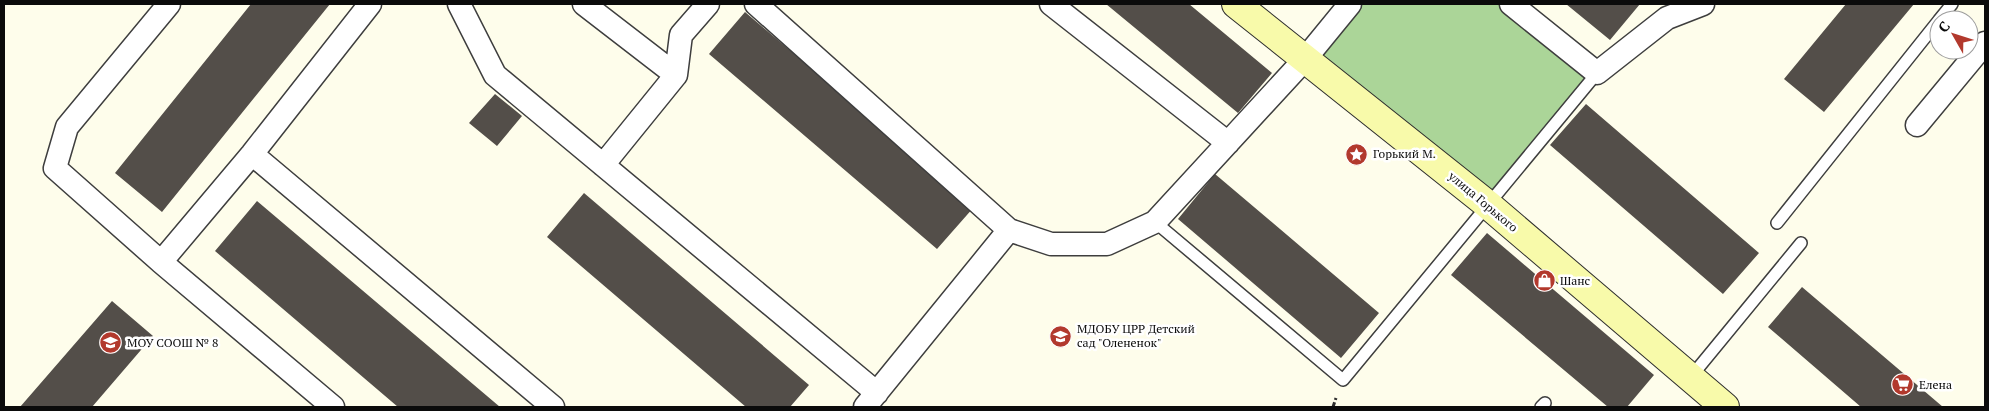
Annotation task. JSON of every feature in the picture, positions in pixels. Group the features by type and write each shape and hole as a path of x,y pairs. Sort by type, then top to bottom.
{"street":[{"path":"169,4 67,128 55,168 161,262 332,407"},
{"path":"161,262 252,154 370,4"},
{"path":"459,4 495,75 603,165 871,400 1009,230"},
{"path":"584,4 676,75"},
{"path":"603,165 676,75 681,36 708,4"},
{"path":"756,4 1009,230 1051,244 1107,244 1155,222 1305,59 1350,4"},
{"path":"1051,4 1228,143"},
{"name":"улица Горького","path":"1236,4 1487,204 1725,407"},
{"path":"1510,4 1597,73 1667,18 1693,5"},
{"path":"1917,125 1985,43"},
{"path":"252,154 553,407"}],"lane":[{"path":"1777,223 1929,33"},
{"path":"1155,222 1343,380 1597,73"},
{"path":"1690,378 1801,243"}],"green space":[{"path":"1350,4 1511,4 1597,73 1487,204 1305,59"}],"building":[{"path":"251,4 330,4 162,212 115,173"},
{"path":"1106,4 1189,4 1272,73 1238,113"},
{"path":"1566,4 1640,4 1610,40"},
{"path":"1846,4 1914,4 1824,112 1784,79"},
{"path":"745,12 974,207 937,249 709,54"},
{"path":"495,94 522,116 497,146 469,123"},
{"path":"1586,104 1759,253 1723,294 1550,145"},
{"path":"1215,174 1379,313 1341,358 1178,219"},
{"path":"584,193 809,385 790,407 746,407 547,237"},
{"path":"257,201 500,407 398,407 215,251"},
{"path":"1487,233 1654,375 1627,407 1608,407 1451,275"},
{"path":"1802,287 1943,407 1861,407 1768,327"},
{"path":"112,301 153,336 92,407 20,407"}],"place":[{"name":"Горький М.","path":"1357,154"},
{"name":"Шанс","path":"1544,281"},
{"name":"МДОБУ ЦРР Детский сад \"Олененок\"","path":"1061,336"},
{"name":"МОУ СООШ № 8","path":"111,343"},
{"name":"Елена","path":"1903,385"}]}
